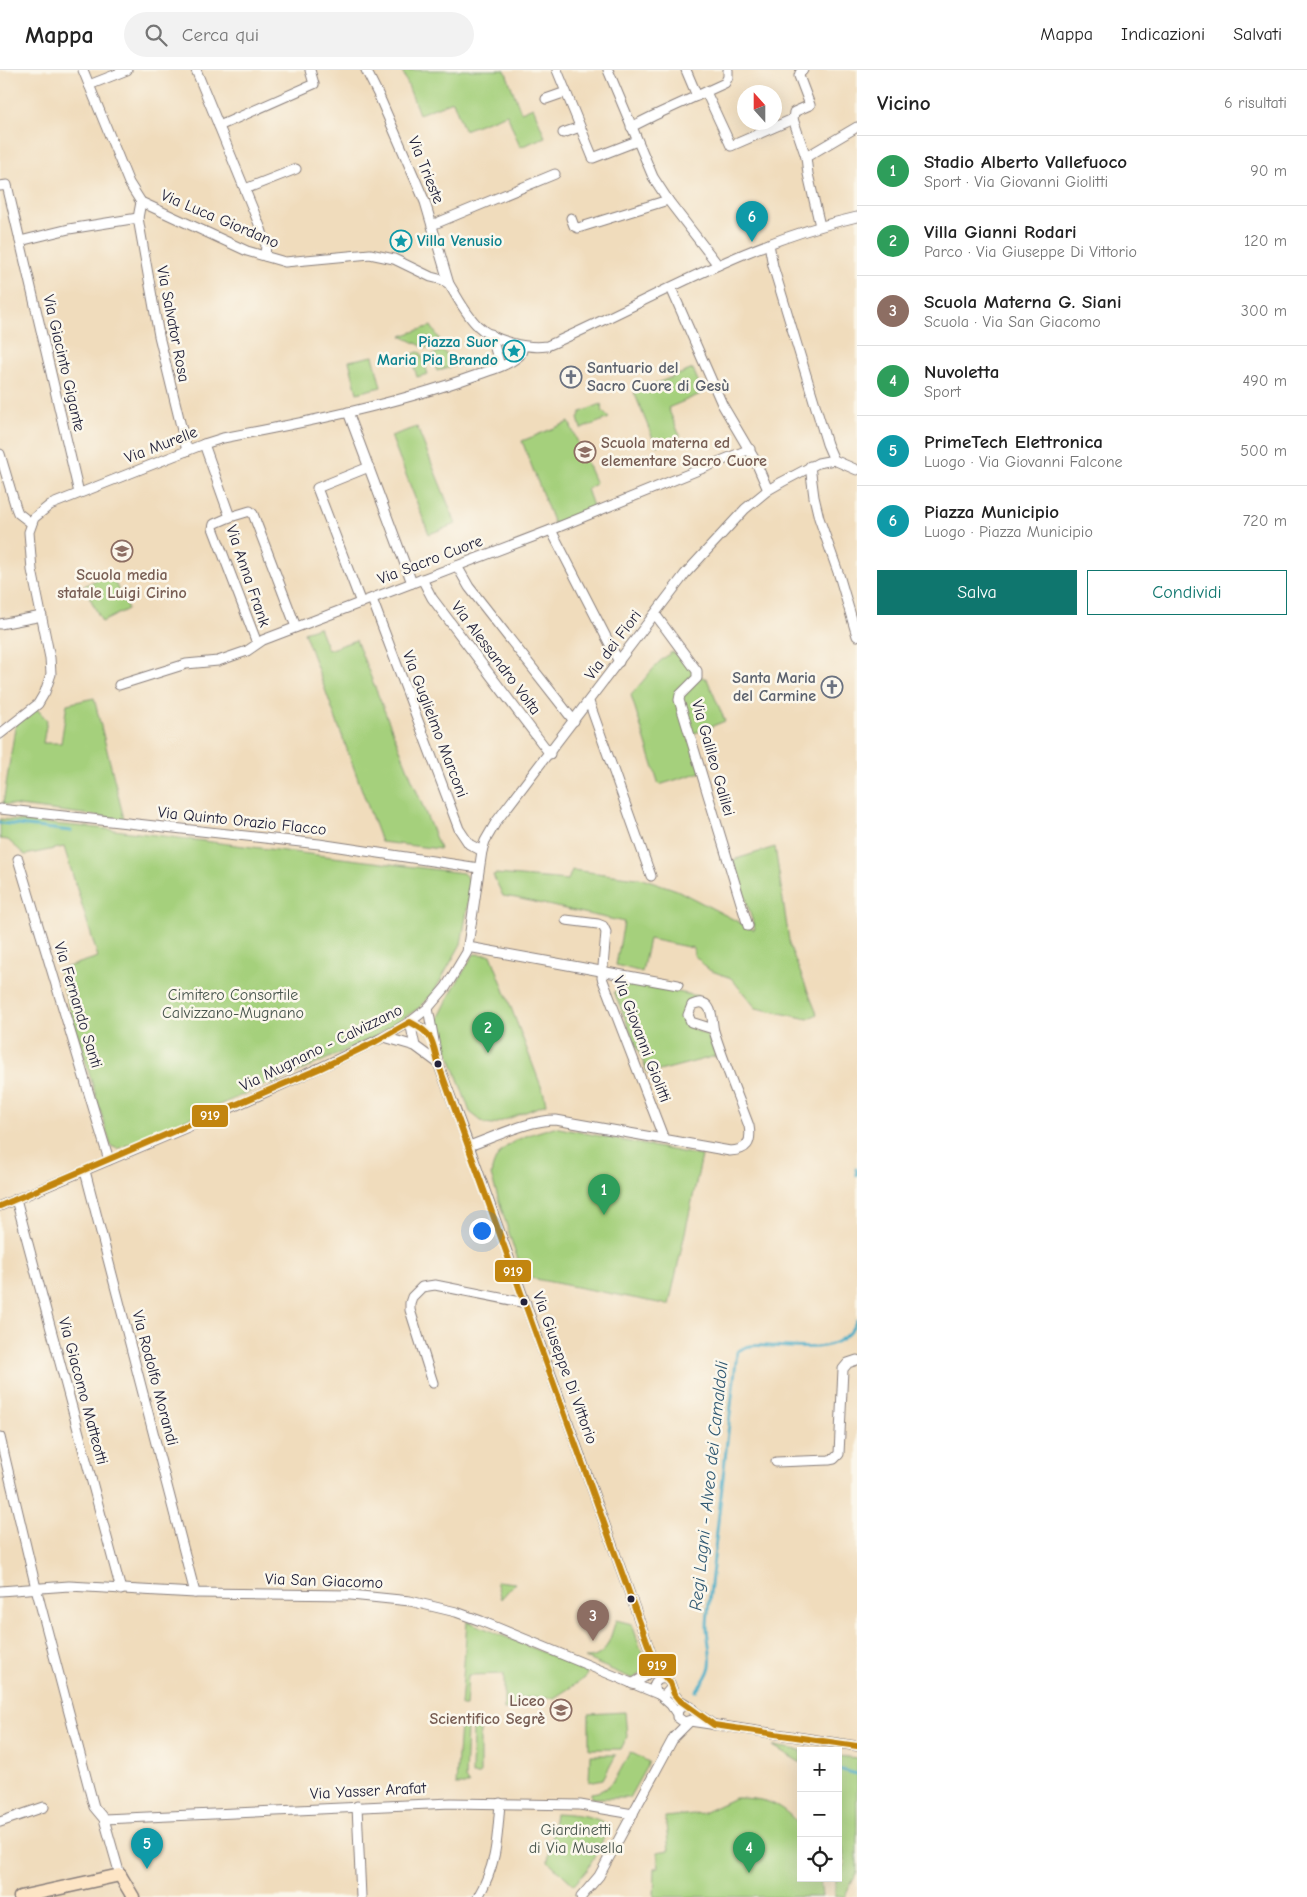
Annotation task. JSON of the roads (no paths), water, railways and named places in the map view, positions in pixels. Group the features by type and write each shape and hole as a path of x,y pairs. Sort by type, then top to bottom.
{"main road":[{"path":"20,1897 120,1875"},
{"path":"120,1875 123,1897"},
{"path":"120,1875 133,1897"}],"street":[{"name":"Via Luca Giordano","path":"83,70 129,183 141,202 247,251 286,262 370,254 394,259 449,284"},
{"path":"89,85 127,70"},
{"path":"196,70 264,237 265,256"},
{"path":"219,126 314,84 310,70"},
{"name":"Via Trieste","path":"366,70 425,202 449,284"},
{"path":"557,70 593,158 637,141"},
{"path":"608,70 653,177 716,267"},
{"path":"686,70 702,94 731,146 793,119"},
{"path":"631,127 725,83 728,77 728,70"},
{"path":"803,70 800,76 810,105 794,112 793,119 806,157 820,226"},
{"path":"546,99 566,92"},
{"path":"564,133 580,127"},
{"path":"806,157 857,127"},
{"path":"245,189 296,169"},
{"path":"432,225 555,174"},
{"name":"Via Giacinto Gigante","path":"0,186 7,185 78,493"},
{"path":"571,218 574,226 578,228 668,200"},
{"name":"Via Salvator Rosa","path":"141,202 138,218 161,344 187,451"},
{"path":"449,284 479,328 522,346 548,346 780,239 820,226 857,217"},
{"path":"20,240 69,229 138,218"},
{"path":"769,244 773,266 827,444 834,460 854,469"},
{"path":"671,288 722,404 750,449 768,490"},
{"path":"491,334 496,368 518,357 522,352 522,346"},
{"name":"Via Murelle","path":"31,523 44,508 204,444 348,412 496,368"},
{"path":"348,412 412,583"},
{"name":"Via Anna Frank","path":"204,444 230,517 214,524 213,528 256,643"},
{"name":"Via Sacro Cuore","path":"119,685 186,664 218,661 247,651 256,643 551,530 750,449"},
{"path":"0,454 18,513 31,523 29,542 32,570 51,668 48,684 38,704 0,734"},
{"name":"Via dei Fiori","path":"479,868 485,841 496,822 550,754 685,574 745,509 768,490 808,468 826,460 834,460"},
{"path":"361,603 317,488 369,467"},
{"path":"808,468 820,518 857,636"},
{"path":"230,517 247,511 253,514 296,627"},
{"path":"551,530 618,662"},
{"path":"457,566 469,587 574,721"},
{"name":"Via Alessandro Volta","path":"422,580 432,598 550,754"},
{"name":"Via Guglielmo Marconi","path":"372,599 459,829 469,844 482,851"},
{"name":"Via Galileo Galilei","path":"655,614 697,671 697,678 680,695 679,700 748,926"},
{"path":"0,624 42,616"},
{"path":"589,702 652,876"},
{"name":"Via Quinto Orazio Flacco","path":"0,809 319,844 479,868"},
{"name":"Via Fernando Santi","path":"18,859 109,1160"},
{"name":"Via Mugnano - Calvizzano","path":"0,1206 253,1098 384,1037 410,1022 428,1008 446,988 465,957 479,868"},
{"name":"Via Giovanni Giolitti","path":"566,920 598,924 605,928 607,935 601,972 603,982 664,1139"},
{"path":"468,947 678,985"},
{"name":"Via Giuseppe Di Vittorio","path":"428,1008 438,1063 652,1656 666,1679"},
{"path":"410,1022 423,1029 432,1038"},
{"path":"410,1022 416,1046"},
{"path":"469,1146 529,1124 548,1120 566,1121 730,1150 744,1147 750,1140 749,1126 713,1029"},
{"path":"384,1037 416,1046 438,1063"},
{"name":"Via Rodolfo Morandi","path":"85,1171 195,1593"},
{"name":"Via Giacomo Matteotti","path":"16,1199 121,1590"},
{"path":"433,1383 410,1310 412,1297 415,1292 422,1287 435,1285 526,1303"},
{"path":"776,1462 829,1460 837,1457 839,1454 843,1369 848,1363 857,1360"},
{"path":"0,1437 36,1588 94,1806 104,1819 120,1875"},
{"name":"Via San Giacomo","path":"0,1591 69,1586 195,1593 329,1594 410,1601 481,1620 659,1695"},
{"name":"Via Giuseppe Di Vittorio","path":"652,1656 655,1683"},
{"path":"634,1685 653,1667"},
{"path":"634,1685 655,1683 660,1679 666,1679 678,1699 691,1706 694,1711 714,1725"},
{"path":"655,1683 654,1689 671,1704 682,1722 857,1746"},
{"path":"659,1695 668,1694 671,1688"},
{"path":"674,1737 680,1706 686,1705"},
{"path":"581,1897 599,1876 674,1737 694,1717 694,1711"},
{"name":"Via Yasser Arafat","path":"104,1819 451,1803 580,1805 633,1814"},
{"path":"478,1897 491,1871 496,1854 500,1804"},
{"path":"357,1806 361,1897"},
{"path":"0,1822 44,1807"}],"waterway":[{"name":"Regi Lagni - Alveo dei Camaldoli","path":"0,823 71,831"},
{"name":"Regi Lagni - Alveo dei Camaldoli","path":"856,1169 857,1175"},
{"name":"Regi Lagni - Alveo dei Camaldoli","path":"696,1691 707,1675 711,1662 707,1629 708,1615 737,1352 745,1348 761,1345 820,1347 841,1339 850,1331 857,1320"},
{"name":"Regi Lagni - Alveo dei Camaldoli","path":"842,1770 857,1774"}],"place":[{"name":"Villa Venusio","path":"401,241"},
{"name":"Piazza Municipio","path":"752,242"},
{"name":"Piazza Suor Maria Pia Brando","path":"514,351"},
{"name":"Santuario del Sacro Cuore di Gesù","path":"571,377"},
{"name":"Scuola materna ed elementare Sacro Cuore","path":"585,452"},
{"name":"Scuola media statale Luigi Cirino","path":"122,551"},
{"name":"Santa Maria del Carmine","path":"832,687"},
{"name":"Villa Gianni Rodari","path":"488,1053"},
{"name":"Stadio Alberto Vallefuoco","path":"604,1215"},
{"name":"Scuola Materna G. Siani","path":"593,1641"},
{"name":"Liceo Scientifico Segrè","path":"561,1710"},
{"name":"PrimeTech Elettronica","path":"147,1869"},
{"name":"Nuvoletta","path":"749,1873"}],"park label":[{"name":"Cimitero Consortile Calvizzano-Mugnano","path":"233,1004"},
{"name":"Giardinetti di Via Musella","path":"576,1839"}]}
